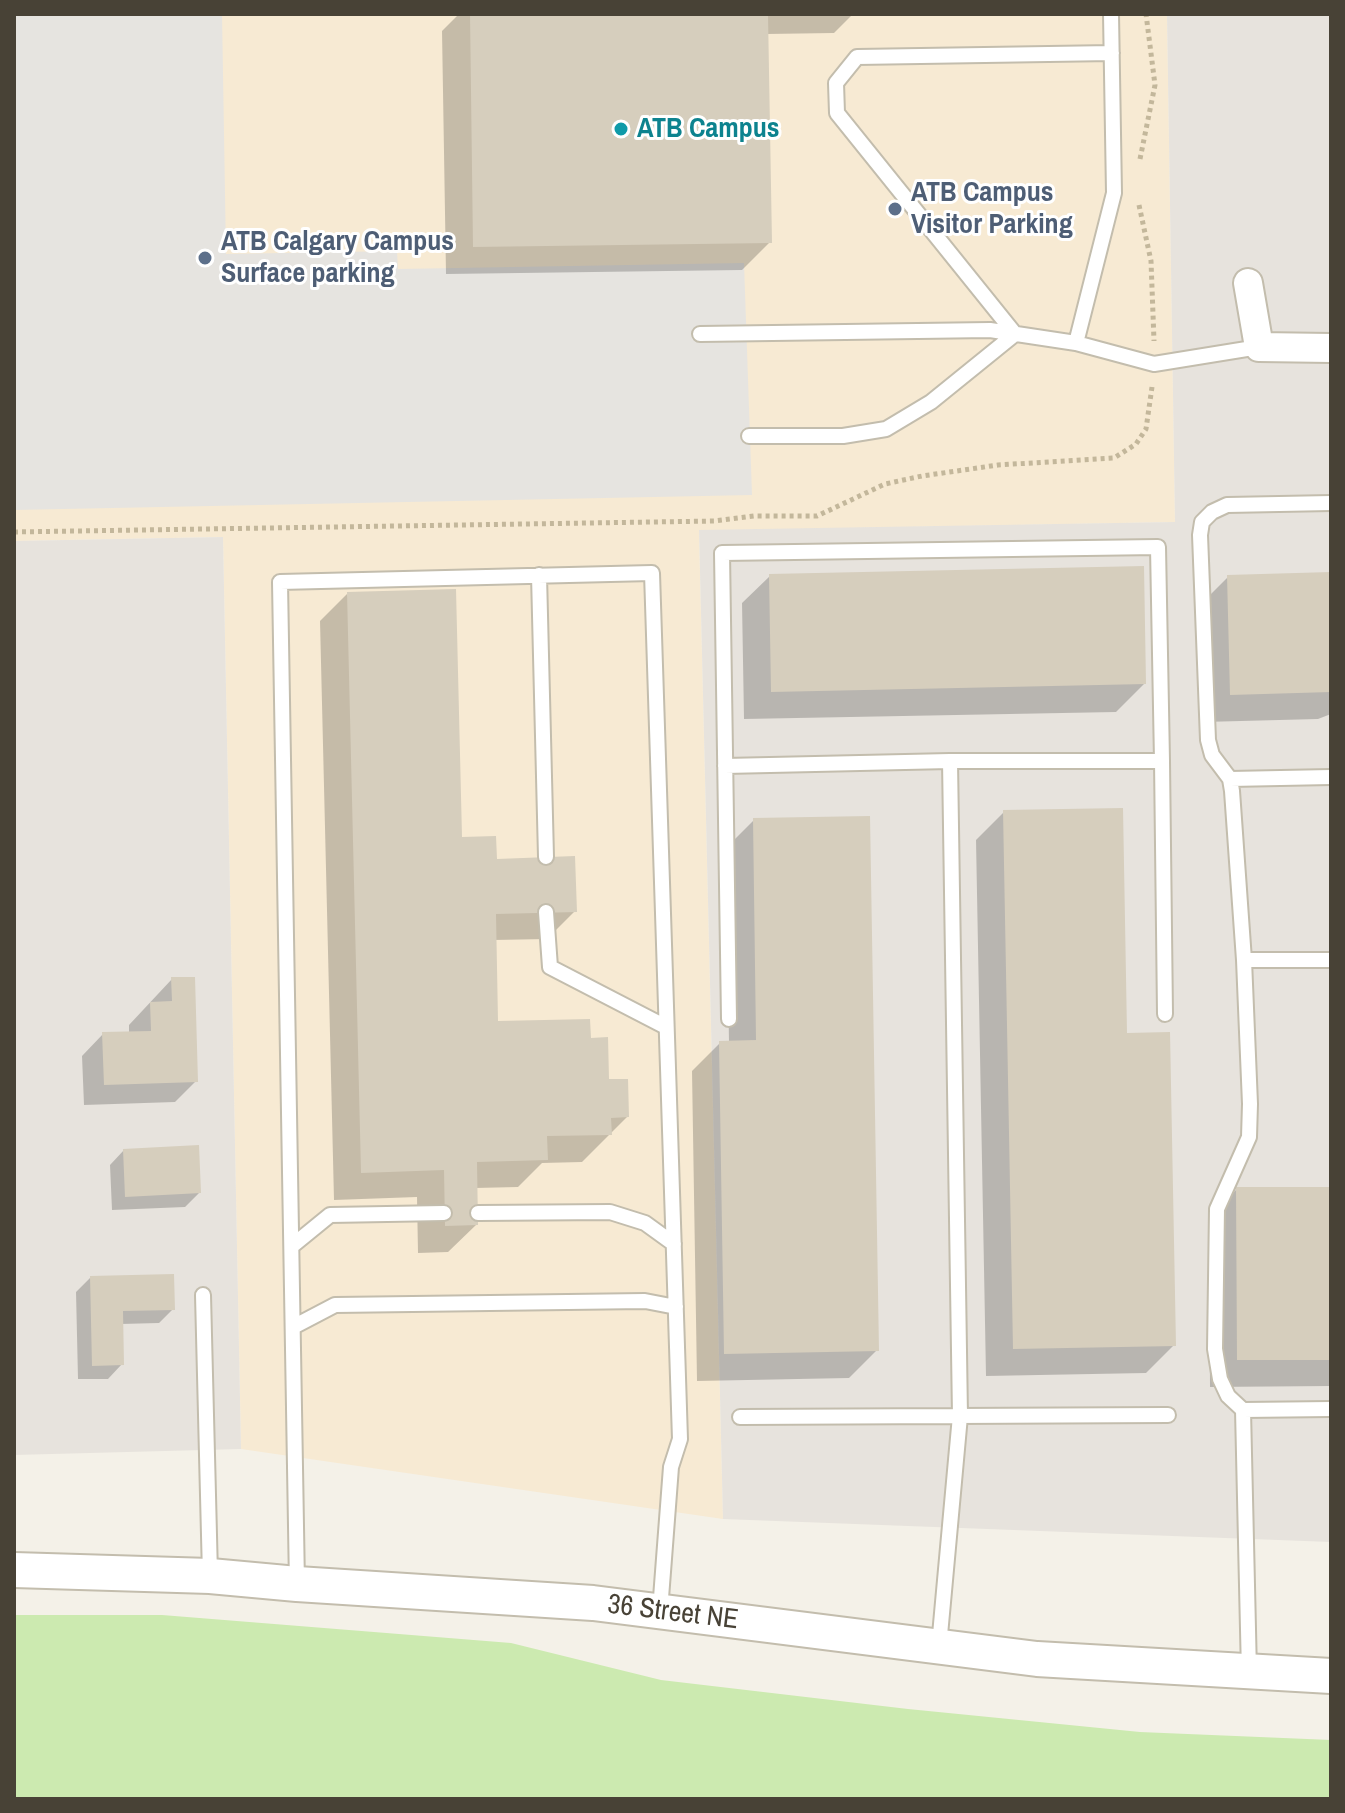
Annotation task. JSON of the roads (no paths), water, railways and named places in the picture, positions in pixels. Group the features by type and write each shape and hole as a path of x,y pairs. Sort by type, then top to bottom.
{"street":[{"path":"1248,283 1259,347 1331,348"},
{"name":"36 Street NE","path":"14,1570 210,1576 593,1603 1037,1659 1331,1676"}],"lane":[{"path":"1076,343 1114,193 1111,14"},
{"path":"1015,334 837,113 836,83 857,57 1112,53"},
{"path":"700,334 990,330 1076,343 1154,364 1259,347"},
{"path":"749,436 843,436 886,429 931,402 1015,334"},
{"path":"1331,503 1227,505 1212,512 1202,522 1208,740 1212,755 1230,779 1235,808 1250,1104 1249,1137 1217,1209 1215,1349 1220,1379 1228,1396 1243,1410 1331,1409"},
{"path":"729,1019 722,553 1158,547 1165,1014"},
{"path":"297,1584 280,582 652,573 680,1439 671,1467 660,1611"},
{"path":"539,575 546,857"},
{"path":"939,1647 960,1416 950,761"},
{"path":"725,766 950,761 1162,761"},
{"path":"1230,779 1331,777"},
{"path":"546,912 550,967 666,1027"},
{"path":"1244,960 1331,960"},
{"path":"478,1213 610,1212 645,1223 674,1244"},
{"path":"292,1246 330,1215 444,1213"},
{"path":"203,1295 210,1576"},
{"path":"293,1327 335,1305 645,1301 676,1307"},
{"path":"1243,1410 1249,1673"},
{"path":"740,1417 1168,1415"}],"place":[{"name":"ATB Campus","path":"621,129"},
{"name":"ATB Campus Visitor Parking","path":"895,209"},
{"name":"ATB Calgary Campus Surface parking","path":"205,258"}]}
